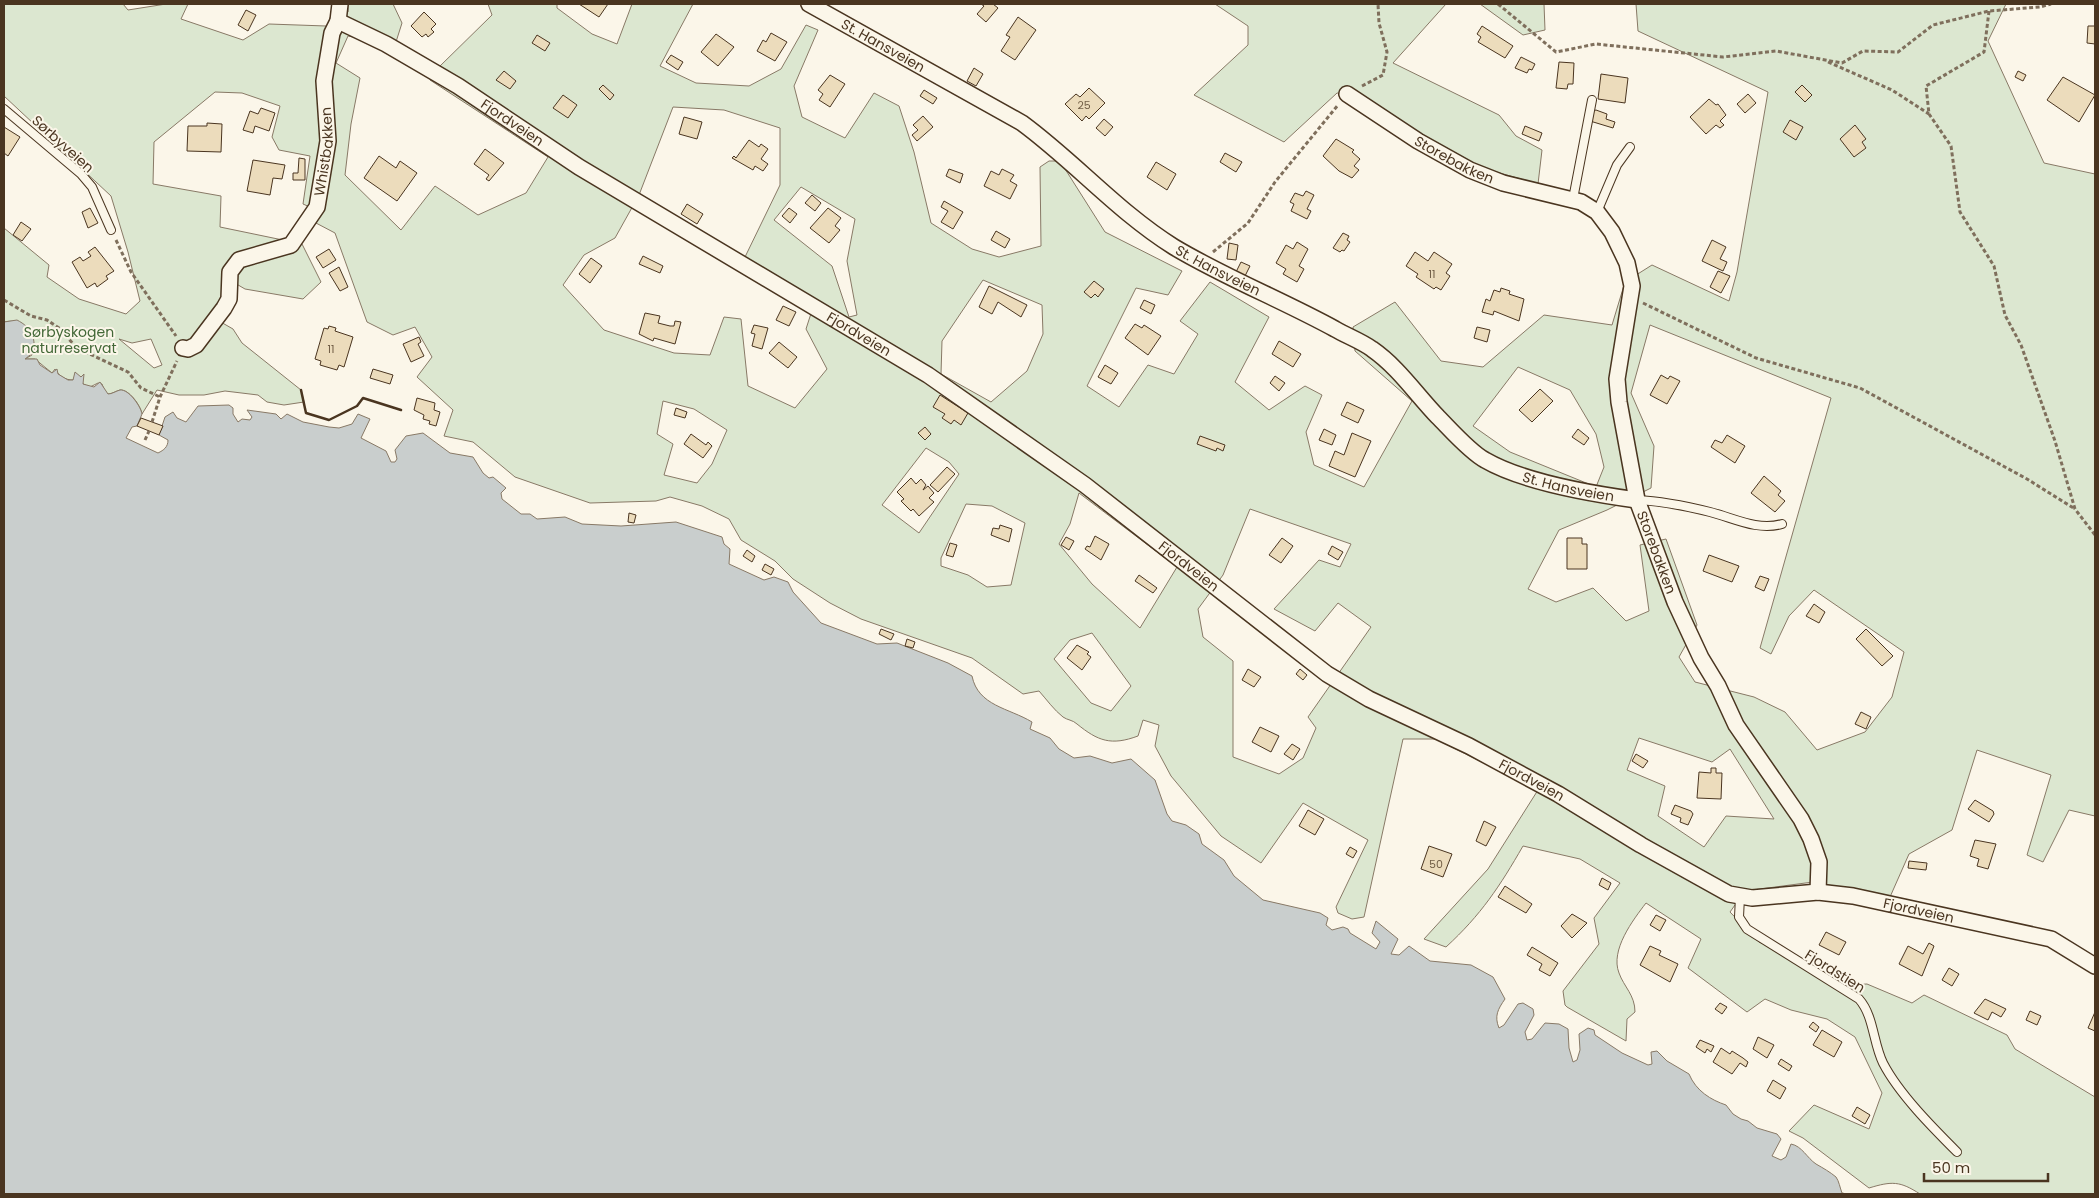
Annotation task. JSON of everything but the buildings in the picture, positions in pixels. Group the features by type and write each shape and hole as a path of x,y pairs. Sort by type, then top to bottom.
{"street":[{"name":"Whistbakken","path":"183,348 188,349 196,345 224,308 229,299 231,269 239,260 291,245 317,207 328,136 324,81 332,33 338,21 340,4"},
{"name":"St. Hansveien","path":"809,4 1022,123 1049,143 1117,205 1147,229 1205,264 1288,303 1372,349 1395,368 1438,417 1482,459 1506,471 1599,495 1637,500"},
{"name":"Fjordveien","path":"338,21 386,44 458,86 579,167 786,288 942,384 1085,484 1327,674 1369,699 1469,746 1558,794 1641,845 1729,894 1752,898 1818,892 1853,896 2051,939 2095,966"},
{"name":"Storebakken","path":"1347,94 1418,141 1470,170 1503,183 1573,200 1597,212 1612,232 1627,263 1632,286 1617,380 1619,402 1637,500 1675,602 1701,658 1718,686 1736,725 1801,819 1811,839 1819,862 1818,892"}],"lane":[{"path":"1573,200 1592,100"},
{"name":"Sørbyveien","path":"4,109 81,174 92,187 111,230"},
{"path":"1597,212 1617,165 1630,148"},
{"path":"1637,500 1684,505 1752,525 1773,527 1782,524"},
{"name":"Fjordstien","path":"1740,897 1739,917 1747,929 1859,999 1868,1014 1876,1044 1888,1072 1925,1119 1957,1152"}],"path":[{"path":"1205,264 1210,254 1248,222 1275,182 1347,94 1383,75 1387,52 1379,23 1378,4"},
{"path":"1498,4 1556,52 1596,44 1723,57 1776,51 1842,63 1863,51 1898,52 1933,25 1989,11 2040,7 2051,4"},
{"path":"1929,114 1926,86 1984,52 1989,11"},
{"path":"1824,60 1892,90 1929,114 1951,146 1960,212 1994,266 2004,316 2021,345 2055,440 2075,508 2095,535"},
{"path":"111,230 131,272 167,321 183,348 160,397 152,422"},
{"path":"1631,297 1756,358 1860,388 2027,479 2075,508"},
{"path":"4,300 31,316 47,320 59,328 78,348 128,372 142,388 160,397"},
{"path":"145,440 149,431"}],"green space":[{"name":"Sørbyskogen naturreservat","path":"4,4 123,4 128,10 166,4 188,4 181,19 243,40 269,24 326,26 348,12 348,4 393,4 402,23 395,45 348,36 336,63 360,78 351,124 345,175 401,230 435,186 478,215 526,193 548,157 430,80 439,67 492,15 488,4 557,4 557,8 592,34 617,44 632,4 693,4 660,66 696,83 749,86 781,69 806,25 818,30 794,86 802,117 845,138 874,93 899,106 914,152 931,223 972,249 999,257 1041,246 1040,167 1049,161 1060,161 1105,232 1182,271 1168,295 1136,288 1087,386 1119,407 1148,365 1174,374 1198,334 1180,321 1210,282 1269,317 1235,382 1269,410 1305,386 1322,395 1306,432 1314,465 1364,487 1412,401 1355,351 1353,327 1395,302 1441,361 1483,367 1544,315 1612,325 1625,282 1652,265 1729,301 1737,272 1768,92 1638,31 1636,4 2006,4 1988,41 2044,163 2095,174 2095,816 2069,810 2043,862 2027,855 2051,775 1977,750 1952,830 1909,854 1890,897 1813,882 1745,891 1730,912 1759,942 1800,959 1846,985 1867,984 1912,1003 1924,995 2007,1035 2015,1049 2095,1097 2095,1194 1920,1194 1896,1183 1869,1188 1803,1138 1789,1131 1814,1105 1869,1129 1882,1093 1855,1037 1827,1019 1791,1010 1765,999 1747,1012 1688,968 1701,939 1646,903 1624,936 1618,955 1619,973 1635,1006 1635,1012 1627,1019 1626,1041 1567,1007 1563,991 1599,944 1594,918 1620,883 1580,859 1523,846 1480,912 1446,947 1424,939 1488,869 1538,790 1436,739 1403,739 1364,917 1352,919 1338,913 1336,907 1368,840 1303,803 1261,863 1221,836 1171,776 1155,746 1159,725 1143,720 1138,736 1120,741 1098,738 1063,717 1039,691 1023,694 972,658 861,619 830,603 793,579 775,561 741,540 729,519 702,506 670,497 656,501 590,503 515,477 473,442 444,436 453,410 417,377 432,357 415,327 393,335 367,322 335,233 316,223 319,211 303,204 310,156 279,150 272,137 280,106 242,93 215,92 154,142 153,184 221,196 220,227 302,244 321,282 303,299 245,289 233,282 212,317 233,329 242,343 301,390 304,402 284,405 267,402 258,395 225,391 204,395 179,395 157,390 142,414 134,399 123,390 108,394 105,392 102,384 98,383 90,387 83,384 81,377 78,376 73,380 67,379 60,376 55,369 52,373 35,359 25,359 32,355 35,345 24,326 11,321 4,322 4,228 49,265 47,277 79,299 126,314 140,301 111,196 4,96","holes":["673,107 724,110 780,128 780,185 745,257 815,301 806,329 827,369 795,408 748,386 741,319 724,317 710,355 674,353 604,330 563,285 584,255 615,238 639,195","801,187 855,219 847,261 857,315 849,317 832,266 774,220","983,280 1042,305 1043,334 1027,371 991,402 941,374 942,341","1650,325 1831,398 1760,648 1771,654 1789,616 1814,590 1904,652 1892,697 1865,732 1817,750 1785,712 1754,697 1695,682 1679,657 1697,625 1666,539 1640,545 1649,611 1626,621 1593,588 1556,602 1528,589 1559,530 1607,510 1651,488 1654,446 1631,393","119,339 132,343 151,339 162,365 154,368","1518,367 1570,390 1596,434 1604,467 1596,487 1510,452 1473,426","663,401 694,409 727,430 712,464 697,483 664,475 673,444 657,434","926,448 949,462 959,474 919,533 882,505","1079,493 1177,567 1140,628 1092,584 1059,544 1070,524","966,504 992,506 1025,523 1011,585 987,587 968,575 941,566 941,558","1250,509 1351,544 1340,567 1319,560 1274,609 1315,631 1338,603 1371,627 1308,717 1316,728 1303,758 1279,774 1233,757 1233,661 1203,637 1198,609 1223,575","1092,633 1131,686 1111,711 1091,703 1054,659 1070,640","1639,738 1712,762 1730,749 1774,819 1726,816 1704,847 1658,816 1665,786 1627,770"]},
{"path":"1215,4 1446,4 1393,63 1499,115 1516,136 1542,150 1538,184 1472,165 1414,135 1362,95 1337,93 1284,142 1194,95 1248,45 1248,26"},
{"path":"1480,4 1544,4 1545,30 1523,35"}],"shaded area":[{"path":"17,320 29,329 34,341 34,352 25,359 37,359 40,365 52,373 57,369 58,374 68,380 73,380 75,372 81,377 84,374 83,384 94,387 100,382 108,394 123,390 131,395 142,414 137,426 132,427 126,438 158,453 165,448 168,442 168,440 159,435 165,417 173,412 177,418 186,422 198,406 229,405 233,408 233,414 238,422 242,419 250,420 252,417 247,410 276,414 281,419 287,414 303,422 339,428 352,424 358,414 370,419 361,438 386,451 391,462 395,462 397,459 395,450 406,436 423,433 450,453 473,457 483,473 489,478 493,477 506,488 501,493 502,499 521,514 530,514 537,519 565,517 582,524 621,526 676,522 722,537 724,544 730,549 729,564 764,580 774,577 788,582 793,592 821,623 877,644 897,643 948,663 972,676 975,686 988,700 1032,722 1030,729 1050,738 1059,749 1074,758 1090,756 1112,763 1131,759 1155,780 1167,814 1172,821 1186,825 1199,834 1202,844 1224,860 1234,876 1263,900 1320,913 1328,918 1326,925 1332,930 1343,927 1348,929 1350,933 1376,949 1380,942 1372,933 1376,921 1398,939 1391,954 1399,955 1409,946 1430,961 1471,965 1493,977 1505,999 1498,1013 1499,1028 1504,1025 1518,1004 1523,1003 1533,1009 1534,1015 1525,1032 1527,1040 1532,1039 1545,1023 1559,1024 1568,1029 1569,1048 1573,1062 1577,1060 1580,1050 1579,1034 1588,1028 1594,1030 1595,1035 1622,1053 1648,1065 1652,1064 1651,1052 1657,1051 1667,1061 1689,1074 1704,1094 1726,1105 1733,1114 1748,1121 1757,1128 1777,1134 1781,1139 1772,1156 1781,1160 1786,1157 1791,1144 1795,1145 1816,1164 1836,1177 1842,1193 1847,1194 4,1194 4,322"}],"wall":[{"path":"301,390 306,413 329,420 357,406 363,398 401,410"}]}
